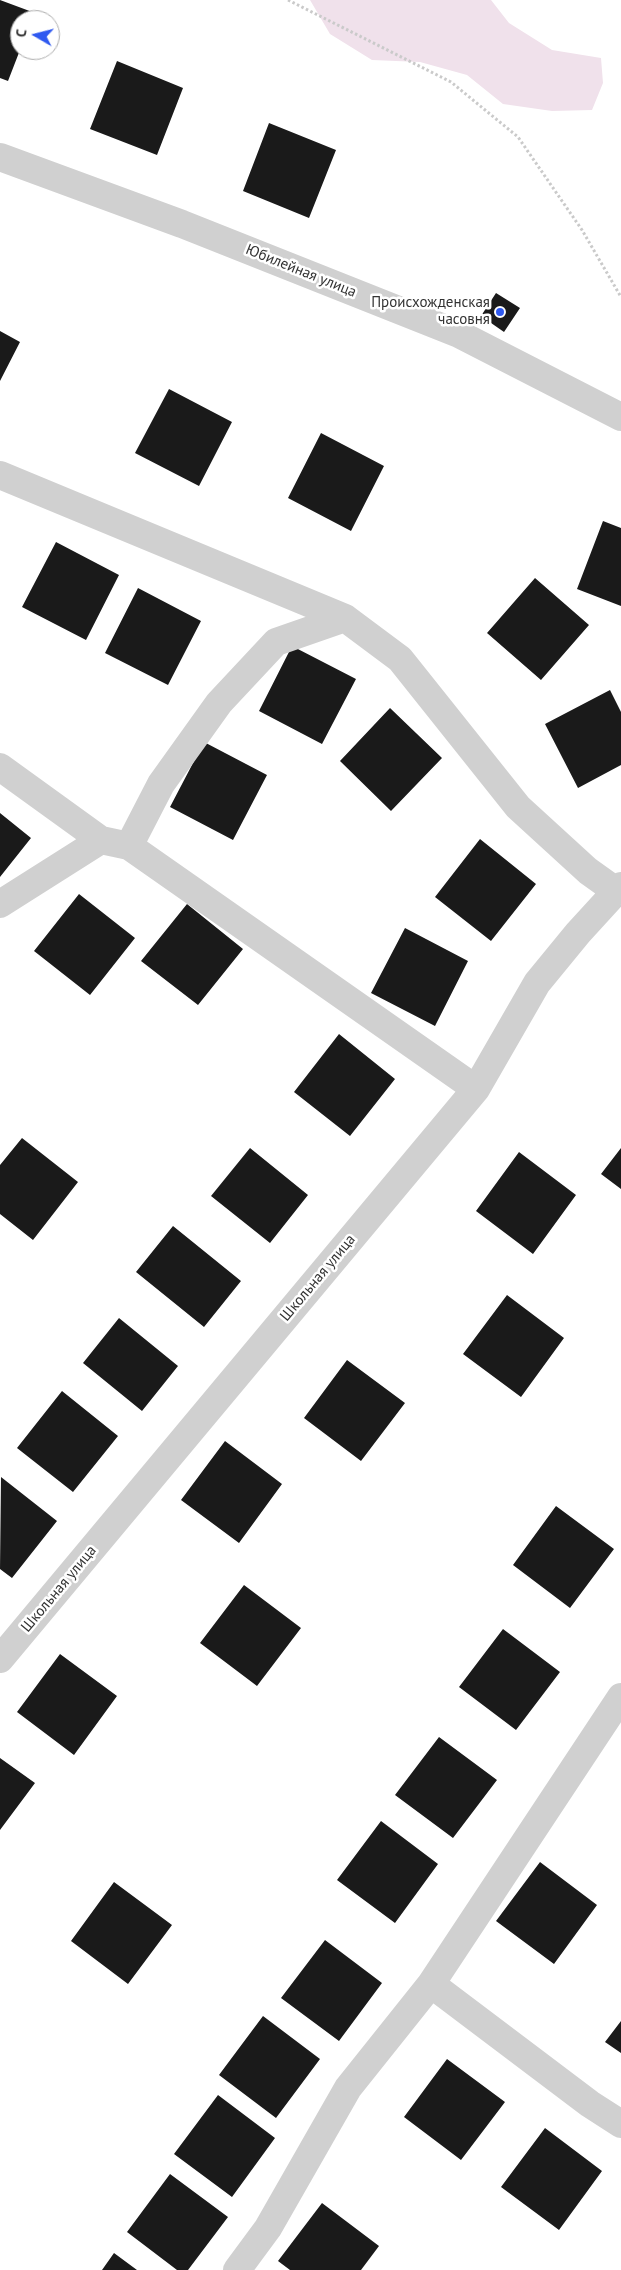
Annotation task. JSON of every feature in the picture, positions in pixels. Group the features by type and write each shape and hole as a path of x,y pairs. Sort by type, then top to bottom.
{"street":[{"name":"Юбилейная улица","path":"0,157 182,224 460,334 621,417"},
{"path":"0,475 345,618 400,659 518,807 588,871 619,889"},
{"path":"129,846 161,784 219,702 276,642 345,618"},
{"path":"0,767 101,840 129,846 476,1089"},
{"path":"0,904 101,840"},
{"name":"Школьная улица","path":"0,1659 476,1089 537,983 578,933 619,889"},
{"path":"237,2270 268,2228 348,2088 431,1984 621,1696"},
{"path":"431,1984 590,2104 621,2124"}],"path":[{"path":"288,0 451,82 518,137 582,230 621,297"}],"shaded area":[{"path":"310,0 491,0 509,23 552,50 601,58 603,83 592,110 552,111 503,104 467,75 420,62 372,60 330,34"}],"building":[{"path":"0,0 27,10 10,10 10,60 16,60 8,81 0,78"},
{"path":"117,61 183,88 157,155 90,129"},
{"path":"269,123 336,150 309,218 243,191"},
{"name":"Происхожденская часовня","path":"496,293 520,308 504,332 481,316"},
{"path":"0,331 20,342 0,381"},
{"path":"169,389 232,422 199,486 135,453"},
{"path":"321,433 384,466 351,531 288,498"},
{"path":"603,521 621,528 621,606 577,589"},
{"path":"56,542 119,575 86,640 22,607"},
{"path":"535,578 589,625 541,680 487,633"},
{"path":"138,588 201,621 168,685 105,653"},
{"path":"292,646 356,679 322,744 259,711"},
{"path":"610,690 621,712 621,765 578,788 545,724"},
{"path":"390,708 442,758 391,811 340,761"},
{"path":"204,742 267,775 233,840 170,807"},
{"path":"0,813 31,838 0,877"},
{"path":"480,839 536,884 491,941 435,897"},
{"path":"79,894 135,938 90,995 34,951"},
{"path":"187,904 243,949 198,1005 141,961"},
{"path":"405,928 468,961 435,1026 371,993"},
{"path":"339,1034 395,1079 350,1136 294,1092"},
{"path":"22,1138 78,1182 33,1240 0,1214 0,1165"},
{"path":"250,1148 308,1195 270,1243 211,1196"},
{"path":"621,1148 621,1189 601,1174"},
{"path":"519,1152 576,1195 533,1254 476,1211"},
{"path":"173,1226 241,1281 204,1327 136,1272"},
{"path":"507,1295 564,1338 521,1397 463,1354"},
{"path":"119,1318 178,1366 142,1411 83,1363"},
{"path":"347,1360 405,1403 361,1461 304,1418"},
{"path":"62,1391 118,1436 73,1492 17,1448"},
{"path":"225,1441 282,1484 239,1543 181,1500"},
{"path":"1,1477 57,1521 12,1578 0,1569"},
{"path":"556,1506 614,1549 570,1608 513,1565"},
{"path":"244,1585 301,1628 257,1686 200,1643"},
{"path":"503,1629 560,1672 516,1730 459,1687"},
{"path":"60,1654 117,1696 74,1755 17,1712"},
{"path":"439,1737 497,1780 453,1838 395,1795"},
{"path":"0,1758 35,1783 0,1830"},
{"path":"381,1821 438,1864 395,1923 337,1880"},
{"path":"540,1862 597,1905 554,1964 496,1921"},
{"path":"114,1882 172,1925 128,1984 71,1941"},
{"path":"325,1940 382,1983 339,2041 281,1998"},
{"path":"263,2016 320,2059 276,2118 219,2075"},
{"path":"621,2021 621,2053 605,2042"},
{"path":"447,2059 505,2102 461,2160 404,2117"},
{"path":"218,2095 275,2138 232,2197 174,2154"},
{"path":"545,2128 602,2171 559,2230 501,2187"},
{"path":"170,2174 228,2217 188,2270 177,2270 127,2232"},
{"path":"322,2203 379,2246 361,2270 290,2270 278,2261"},
{"path":"114,2253 137,2270 102,2270"}],"place":[{"name":"Происхожденская часовня","path":"500,312"}]}
